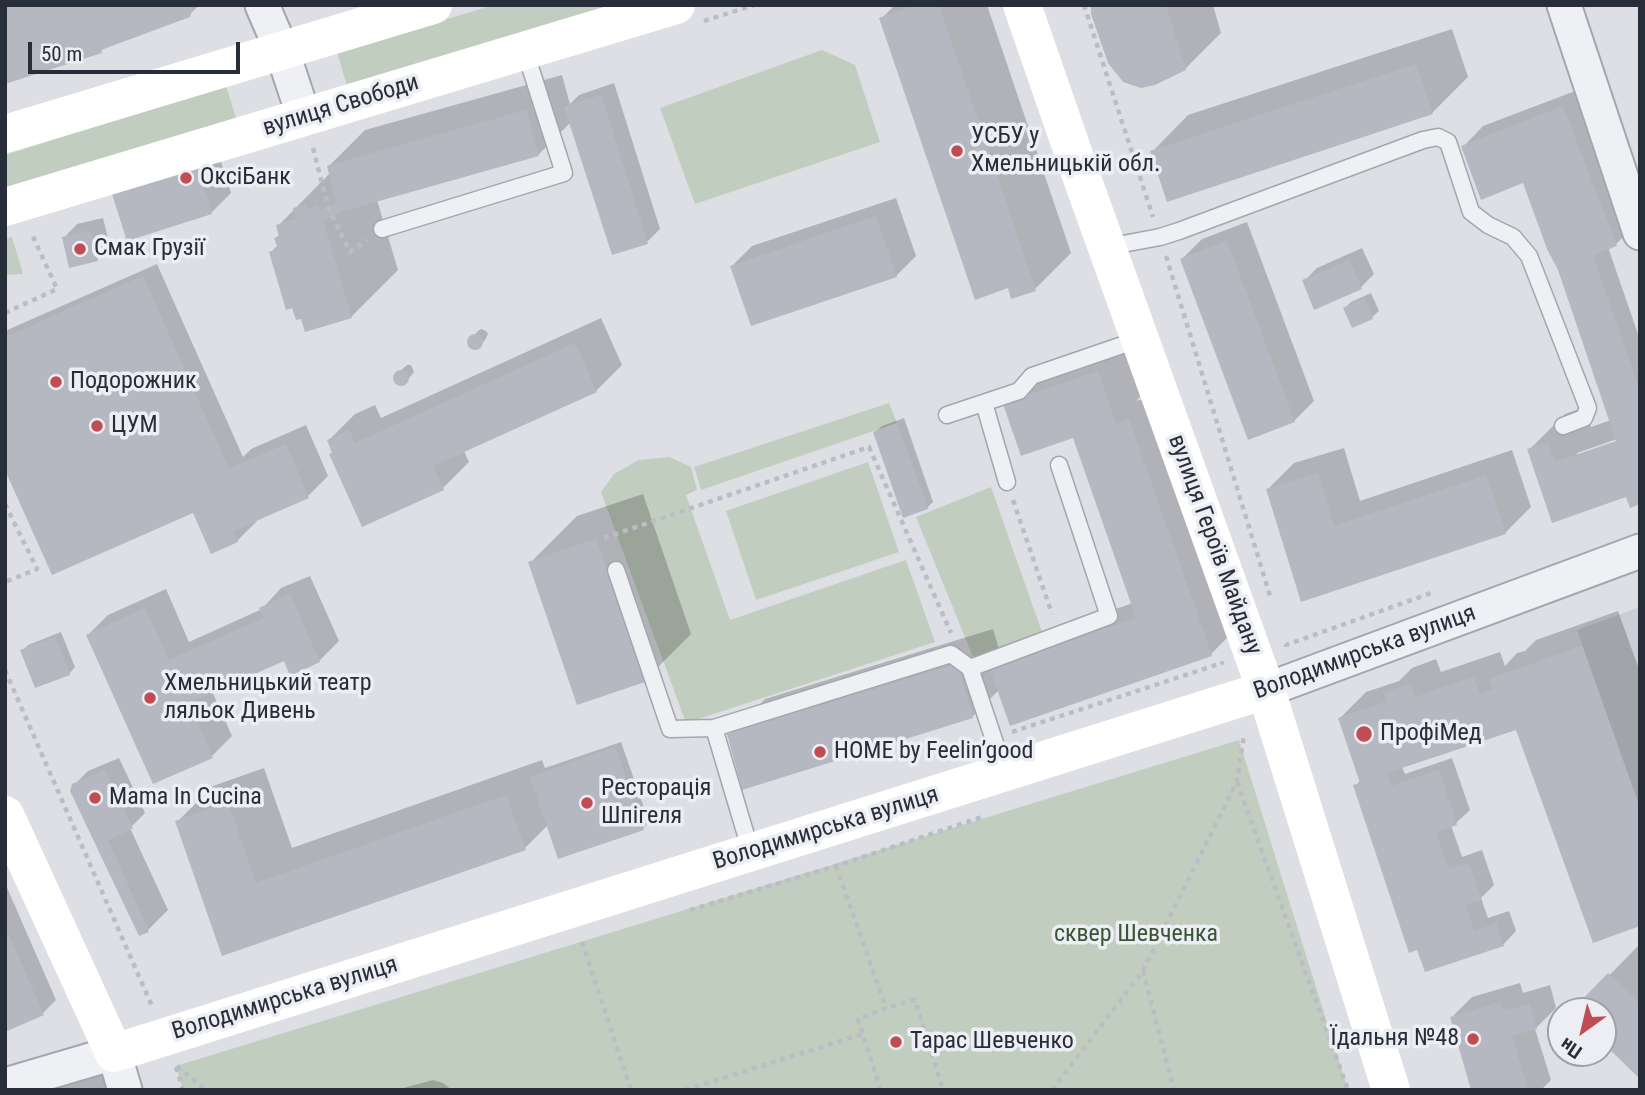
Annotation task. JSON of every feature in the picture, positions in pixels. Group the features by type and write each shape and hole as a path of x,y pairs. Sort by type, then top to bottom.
{"street":[{"path":"5,134 433,5"},
{"name":"вулиця Свободи","path":"16,216 307,128 525,51 676,5"},
{"name":"вулиця Героїв Майдану","path":"1022,5 1266,690 1391,1090"},
{"path":"1564,5 1640,233"},
{"path":"263,6 282,51 307,128"},
{"name":"Володимирська вулиця","path":"5,1086 1266,690 1640,551"},
{"path":"5,815 114,1053 125,1090"}],"lane":[{"path":"382,229 564,173 525,51"},
{"path":"1107,247 1160,237 1192,227 1423,139 1438,137 1448,142 1471,212 1488,225 1513,237 1530,256 1588,408 1584,418 1563,426"},
{"path":"947,415 1019,391 1032,376 1140,339"},
{"path":"984,403 1007,482"},
{"path":"970,668 1109,616 1059,466"},
{"path":"616,570 670,729 714,728 951,653 970,668 1005,773"},
{"path":"714,728 751,852"}],"path":[{"path":"1084,5 1160,237 1274,606"},
{"path":"307,128 328,207 350,252 382,229"},
{"path":"5,313 57,289 16,216"},
{"path":"604,538 869,447 961,655 970,668"},
{"path":"1007,482 1058,635"},
{"path":"5,503 37,569 5,582"},
{"path":"1282,632 1286,645"},
{"path":"5,670 156,1016"},
{"path":"1052,1090 1143,971 1237,781 1245,730"},
{"path":"1237,781 1348,1090"},
{"path":"836,866 886,1008"},
{"path":"582,942 631,1090"},
{"path":"1143,971 1174,1090"},
{"path":"881,1090 858,1019 915,1000 943,1090"},
{"path":"685,1090 863,1034"},
{"path":"183,1090 176,1066 206,1090"}],"shaded area":[{"path":"1640,607 1640,808 1577,630"}],"green space":[{"path":"494,5 623,5 347,86 337,52"},
{"path":"822,50 855,65 880,142 695,204 660,108"},
{"path":"226,86 236,118 5,191 5,155"},
{"path":"12,237 23,274 5,275 5,239"},
{"path":"889,403 897,423 701,490 694,467"},
{"path":"669,457 691,467 697,490 686,495 730,620 906,560 935,642 686,723 601,492 614,474 639,460"},
{"path":"868,462 899,552 756,600 726,511"},
{"path":"991,487 1042,632 973,657 916,517"},
{"name":"сквер Шевченка","path":"1239,740 1348,1090 183,1090 176,1066"}],"building":[{"path":"5,5 193,5 190,17 101,50 102,53 5,84"},
{"path":"910,5 939,5 1036,291 1011,299 1008,288 975,300 879,18 911,7"},
{"path":"1091,5 1166,5 1186,70 1155,85 1141,88 1123,82 1108,63 1091,14"},
{"path":"1416,64 1433,114 1167,202 1150,151"},
{"path":"601,95 648,244 612,255 564,107"},
{"path":"1563,106 1617,246 1593,255 1640,392 1640,504 1630,508 1626,497 1552,523 1527,449 1548,442 1555,462 1616,441 1558,270 1547,249 1523,183 1481,200 1461,146"},
{"path":"526,110 539,156 340,212 323,221 352,318 305,332 301,319 296,320 292,308 286,310 269,252 278,249 274,238 279,237 276,225 296,219 293,208 306,204 307,209 318,205 320,210 336,203 327,166"},
{"path":"196,161 212,214 127,241 110,188"},
{"path":"876,216 897,277 751,326 730,266"},
{"path":"90,230 98,261 69,268 62,237"},
{"path":"1227,241 1295,422 1248,440 1180,259"},
{"path":"1349,260 1362,289 1314,310 1302,280"},
{"path":"143,276 229,469 286,444 309,498 233,531 238,542 211,554 193,513 52,575 5,470 5,337"},
{"path":"1365,298 1373,319 1352,328 1343,308"},
{"path":"475,334 483,342 475,350 467,342"},
{"path":"575,343 597,392 433,466 444,490 362,527 329,454 332,453 327,440 349,430 355,443"},
{"path":"398,370 404,370 409,378 407,384 398,386 393,381 393,375"},
{"path":"1098,371 1116,424 1129,419 1212,656 1010,726 990,669 1136,618 1073,438 1021,456 1003,404"},
{"path":"897,423 928,509 903,518 873,432"},
{"path":"1318,473 1334,526 1486,475 1506,534 1301,602 1266,489"},
{"path":"596,539 645,682 577,705 528,562"},
{"path":"290,594 320,662 290,676 284,661 189,703 213,758 153,784 86,635 145,608 169,660 264,618 259,608"},
{"path":"55,637 70,675 35,688 20,650"},
{"path":"1582,646 1640,808 1640,926 1593,943 1516,730 1387,773 1392,786 1439,770 1457,825 1436,832 1449,869 1469,863 1482,900 1466,905 1474,931 1496,923 1504,946 1425,972 1417,950 1409,953 1353,785 1360,783 1338,718 1387,701 1384,693 1410,684 1415,697 1474,677 1480,694 1493,689 1489,679"},
{"path":"957,664 973,718 742,790 727,734"},
{"path":"615,747 644,830 558,859 530,777"},
{"path":"105,770 133,828 108,840 149,932 139,936 70,791 72,784"},
{"path":"506,795 526,850 222,956 175,821 228,803 256,883"},
{"path":"5,926 44,1015 5,1032"},
{"path":"1608,973 1640,1004 1640,1079 1617,1057 1617,997 1585,997"},
{"path":"1500,1002 1503,1011 1530,1004 1537,1029 1512,1036 1528,1090 1471,1090 1450,1017"}],"place":[{"name":"УСБУ у Хмельницькій обл.","path":"957,151"},
{"name":"ОксіБанк","path":"186,178"},
{"name":"Смак Грузії","path":"80,249"},
{"name":"Подорожник","path":"56,382"},
{"name":"ЦУМ","path":"97,426"},
{"name":"Хмельницький театр ляльок Дивень","path":"150,698"},
{"name":"ПрофіМед","path":"1364,734"},
{"name":"HOME by Feelin’good","path":"820,752"},
{"name":"Mama In Cucina","path":"95,798"},
{"name":"Ресторація Шпігеля","path":"587,803"},
{"name":"Їдальня №48","path":"1473,1039"},
{"name":"Тарас Шевченко","path":"896,1042"}]}
